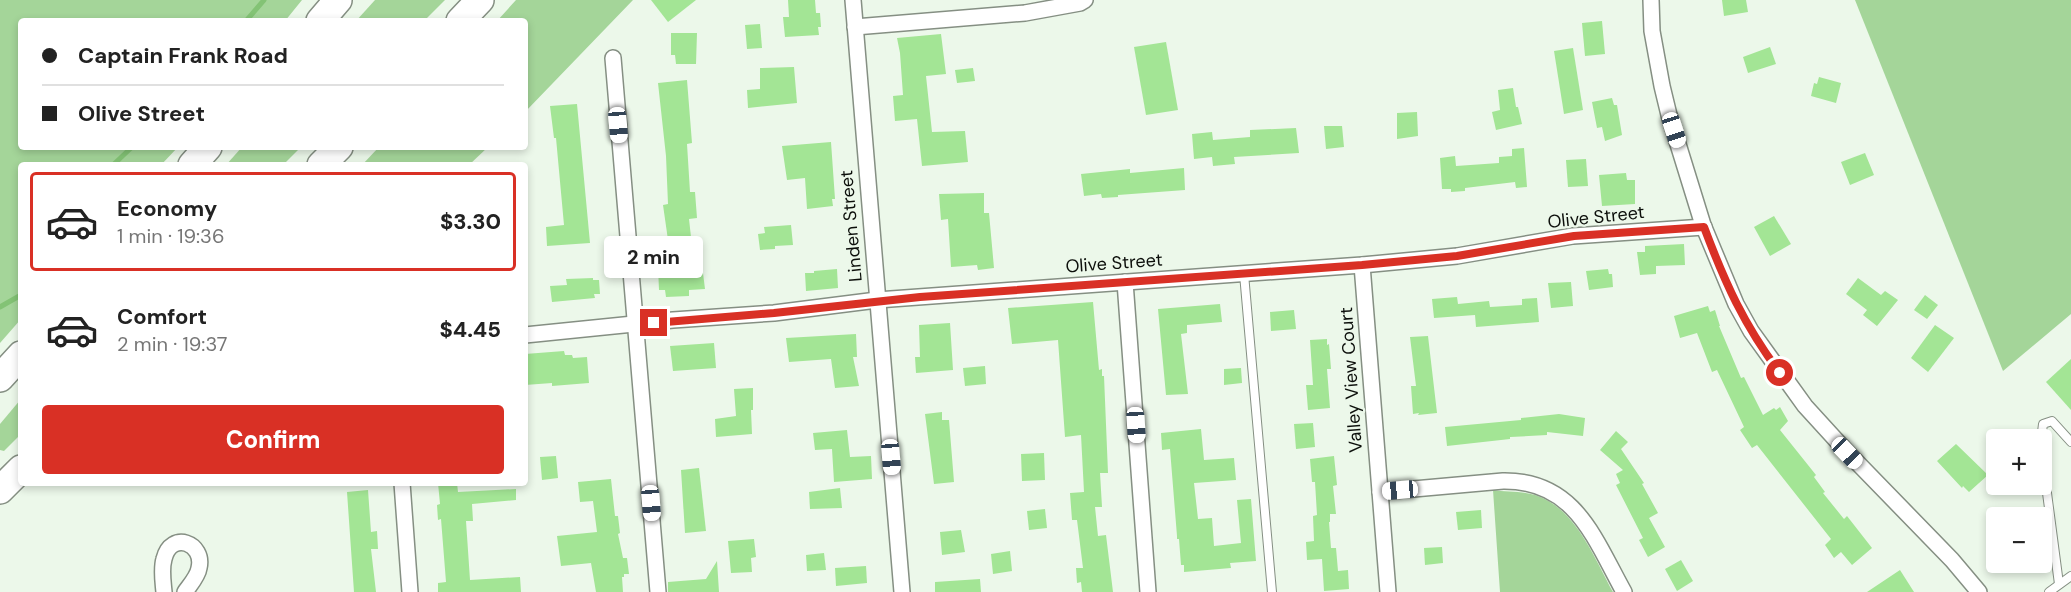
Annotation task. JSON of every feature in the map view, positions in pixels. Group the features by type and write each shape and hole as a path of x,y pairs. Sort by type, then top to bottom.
{"highway":[{"path":"323,18 338,0"},
{"path":"463,18 480,0"},
{"path":"195,162 205,150"},
{"path":"324,162 336,150"},
{"path":"0,378 18,358"},
{"path":"0,490 18,472"}],"street":[{"name":"Linden Street","path":"853,0 902,592"},
{"path":"855,27 1025,13 1080,3 1085,0"},
{"path":"1651,0 1653,31 1662,86 1704,227 1723,278 1750,331 1793,390 1847,453 1953,560 1979,592"},
{"path":"613,58 658,592"},
{"name":"Olive Street","path":"528,335 774,313 877,300 1362,265 1457,256 1574,236 1704,227"},
{"name":"Valley View Court","path":"1362,265 1388,592"},
{"path":"1125,282 1148,592"},
{"path":"1380,492 1503,481 1516,481 1544,487 1557,493 1578,514 1624,592"},
{"path":"402,486 410,592"},
{"path":"164,592 163,567 167,551 175,544 184,542 194,548 200,560 198,573 185,592"}],"lane":[{"path":"1244,274 1272,592"},
{"path":"2042,429 2043,424 2052,421 2071,442"},
{"path":"2047,495 2059,584"},
{"path":"2049,592 2071,576"}],"green space":[{"path":"0,0 302,0 287,18 18,18 18,150 175,150 164,162 18,162 18,322 0,343"},
{"path":"375,0 445,0 427,18 359,18"},
{"path":"516,0 633,0 528,109 528,18 500,18"},
{"path":"1855,0 2071,0 2071,314 2003,371"},
{"path":"239,150 298,150 286,162 229,162"},
{"path":"376,150 485,150 472,162 365,162"},
{"path":"18,403 18,437 4,451 0,450 0,424"},
{"path":"1493,490 1535,495 1562,511 1573,522 1591,550 1613,592 1500,592"}],"building":[{"path":"651,0 696,0 668,22"},
{"path":"788,0 815,0 816,13 820,13 819,35 785,37 783,17 789,17"},
{"path":"1722,0 1746,0 1748,12 1724,16"},
{"path":"1602,21 1605,54 1585,56 1582,23"},
{"path":"760,24 762,48 747,49 745,25"},
{"path":"671,33 697,33 696,64 676,64 675,55 671,55"},
{"path":"941,34 946,74 926,76 932,132 965,131 968,162 922,166 917,119 895,121 893,96 903,95 897,38"},
{"path":"1166,42 1178,110 1146,115 1134,47"},
{"path":"1770,47 1776,64 1748,73 1743,57"},
{"path":"1573,48 1583,110 1564,114 1554,51"},
{"path":"794,67 797,103 748,108 747,90 760,89 760,68"},
{"path":"973,68 975,81 957,83 955,70"},
{"path":"1819,77 1841,83 1836,103 1811,96 1814,83 1817,84"},
{"path":"687,80 692,143 687,144 690,192 695,192 697,218 689,219 691,237 668,240 663,205 668,204 666,156 658,83"},
{"path":"1513,88 1522,124 1496,130 1492,112 1500,110 1498,90"},
{"path":"1612,98 1614,105 1617,105 1622,135 1605,141 1602,127 1597,128 1592,102"},
{"path":"577,104 590,243 547,246 546,227 564,225 556,138 554,138 550,106"},
{"path":"1417,112 1418,136 1397,139 1397,113"},
{"path":"1324,126 1342,126 1344,147 1326,149"},
{"path":"1296,128 1299,153 1234,157 1235,164 1213,166 1212,157 1194,159 1192,134 1212,132 1213,140 1250,137 1250,130"},
{"path":"831,142 835,199 832,199 833,206 807,209 805,178 787,180 782,146"},
{"path":"1524,148 1527,187 1516,188 1515,182 1465,188 1465,191 1451,192 1451,189 1442,189 1440,158 1455,156 1456,166 1499,163 1499,157 1512,156 1512,149"},
{"path":"1865,153 1874,175 1850,185 1841,162"},
{"path":"1586,159 1588,186 1568,187 1566,160"},
{"path":"1184,168 1185,190 1102,198 1101,194 1084,196 1081,174 1130,169 1130,173"},
{"path":"1626,173 1627,180 1635,180 1635,204 1602,206 1599,175"},
{"path":"984,193 984,213 989,213 994,268 978,270 977,265 951,267 948,219 941,220 939,194"},
{"path":"1774,216 1791,244 1770,256 1754,227"},
{"path":"791,225 793,245 760,250 758,234 765,233 764,227"},
{"path":"1684,244 1685,265 1656,266 1656,274 1640,275 1637,252 1645,252 1645,246"},
{"path":"663,254 687,259 687,274 703,273 705,289 689,290 689,296 666,297 665,290 659,290 658,267 664,267"},
{"path":"837,269 838,288 806,291 805,273"},
{"path":"1608,269 1609,274 1612,274 1613,287 1589,290 1586,271"},
{"path":"593,278 593,280 599,280 600,294 594,294 595,298 552,302 550,286 567,285 566,279"},
{"path":"1858,278 1881,295 1885,291 1898,300 1877,326 1863,315 1867,310 1846,294"},
{"path":"1571,282 1573,306 1551,308 1548,283"},
{"path":"1925,295 1938,305 1927,319 1914,310"},
{"path":"1457,297 1458,304 1489,301 1490,307 1522,305 1522,299 1537,298 1539,322 1476,327 1475,315 1434,318 1432,299"},
{"path":"1093,302 1099,370 1102,369 1102,376 1104,376 1108,473 1100,473 1102,507 1095,507 1098,536 1106,535 1113,592 1082,592 1081,582 1077,583 1076,568 1083,568 1077,520 1072,520 1070,493 1084,492 1081,435 1065,437 1058,340 1012,344 1008,308"},
{"path":"1220,304 1222,322 1187,325 1187,333 1181,334 1188,394 1166,395 1158,309"},
{"path":"1708,306 1710,312 1715,310 1719,326 1741,378 1744,377 1763,415 1780,407 1788,421 1780,430 1816,475 1814,477 1825,492 1823,493 1844,519 1847,516 1872,548 1852,565 1841,552 1834,558 1825,545 1831,539 1757,445 1752,448 1740,430 1744,427 1717,370 1712,372 1697,333 1680,338 1674,316"},
{"path":"1294,310 1296,329 1271,331 1270,312"},
{"path":"950,323 953,370 916,373 915,357 920,357 919,325"},
{"path":"1935,325 1954,338 1928,372 1911,358"},
{"path":"856,334 857,357 853,357 859,386 835,388 831,359 789,362 786,338"},
{"path":"1428,336 1437,413 1418,415 1419,413 1413,414 1411,386 1416,386 1410,337"},
{"path":"1327,339 1331,369 1327,369 1330,408 1308,410 1306,385 1313,385 1310,340"},
{"path":"714,343 716,368 673,371 670,346"},
{"path":"564,351 565,355 572,355 573,358 587,357 589,383 552,386 552,383 528,385 528,354"},
{"path":"2071,359 2071,410 2046,382"},
{"path":"985,366 986,384 965,386 963,368"},
{"path":"1241,368 1242,383 1224,385 1224,369"},
{"path":"753,388 752,434 716,437 715,419 736,416 734,389"},
{"path":"942,412 942,420 949,420 954,482 934,484 925,414"},
{"path":"1559,414 1585,418 1583,436 1547,432 1547,435 1510,437 1510,439 1447,446 1445,427"},
{"path":"1313,423 1315,447 1296,449 1294,424"},
{"path":"1201,429 1204,460 1234,458 1236,480 1194,483 1198,519 1212,518 1214,546 1241,543 1237,500 1251,499 1256,561 1230,563 1231,568 1184,572 1184,565 1181,565 1179,539 1177,539 1170,449 1162,450 1161,433"},
{"path":"847,430 850,457 871,456 872,479 834,482 832,449 815,450 813,433"},
{"path":"1616,431 1628,442 1621,449 1644,483 1642,484 1658,513 1649,518 1665,547 1648,557 1639,540 1643,538 1616,485 1620,483 1616,474 1623,470 1600,450"},
{"path":"1956,444 1986,473 1986,477 1969,492 1963,486 1962,488 1937,461"},
{"path":"1044,453 1045,480 1022,481 1021,454"},
{"path":"556,456 558,478 542,480 540,457"},
{"path":"1334,456 1337,485 1333,486 1336,514 1330,514 1329,522 1331,548 1336,548 1338,571 1348,570 1349,589 1324,591 1322,559 1307,560 1306,542 1314,541 1313,516 1317,515 1315,482 1312,482 1310,459"},
{"path":"699,468 706,531 685,533 681,470"},
{"path":"611,479 615,516 618,516 620,533 618,534 623,558 627,558 629,574 624,574 622,577 623,592 596,592 591,563 561,566 557,536 597,532 593,501 580,502 578,482"},
{"path":"438,486 457,486 458,492 516,489 516,500 472,504 473,521 466,521 470,580 520,577 521,592 438,592 438,583 446,582 441,519 438,520 437,505 440,504"},
{"path":"840,488 842,508 810,509 809,492"},
{"path":"368,490 371,532 377,531 378,549 371,549 376,592 354,592 347,492"},
{"path":"1045,509 1047,528 1029,530 1027,511"},
{"path":"1481,510 1482,528 1458,530 1456,512"},
{"path":"961,530 965,552 942,555 940,532"},
{"path":"754,539 756,557 751,558 752,572 731,573 728,541"},
{"path":"1442,547 1443,563 1425,565 1424,548"},
{"path":"1010,551 1012,571 993,574 991,554"},
{"path":"824,553 826,570 807,571 806,555"},
{"path":"1681,560 1693,581 1677,591 1665,569"},
{"path":"717,561 719,592 668,592 668,582 706,579"},
{"path":"866,566 867,583 836,586 835,568"},
{"path":"1900,570 1914,592 1867,592"},
{"path":"980,579 981,592 935,592 935,582"}],"waterway":[{"path":"249,18 264,0"},
{"path":"116,162 129,150"},
{"path":"0,307 18,297"}],"route":[{"path":"654,323 774,313 877,300 1362,265 1457,256 1574,236 1704,227 1723,278 1750,331 1780,373"}]}
